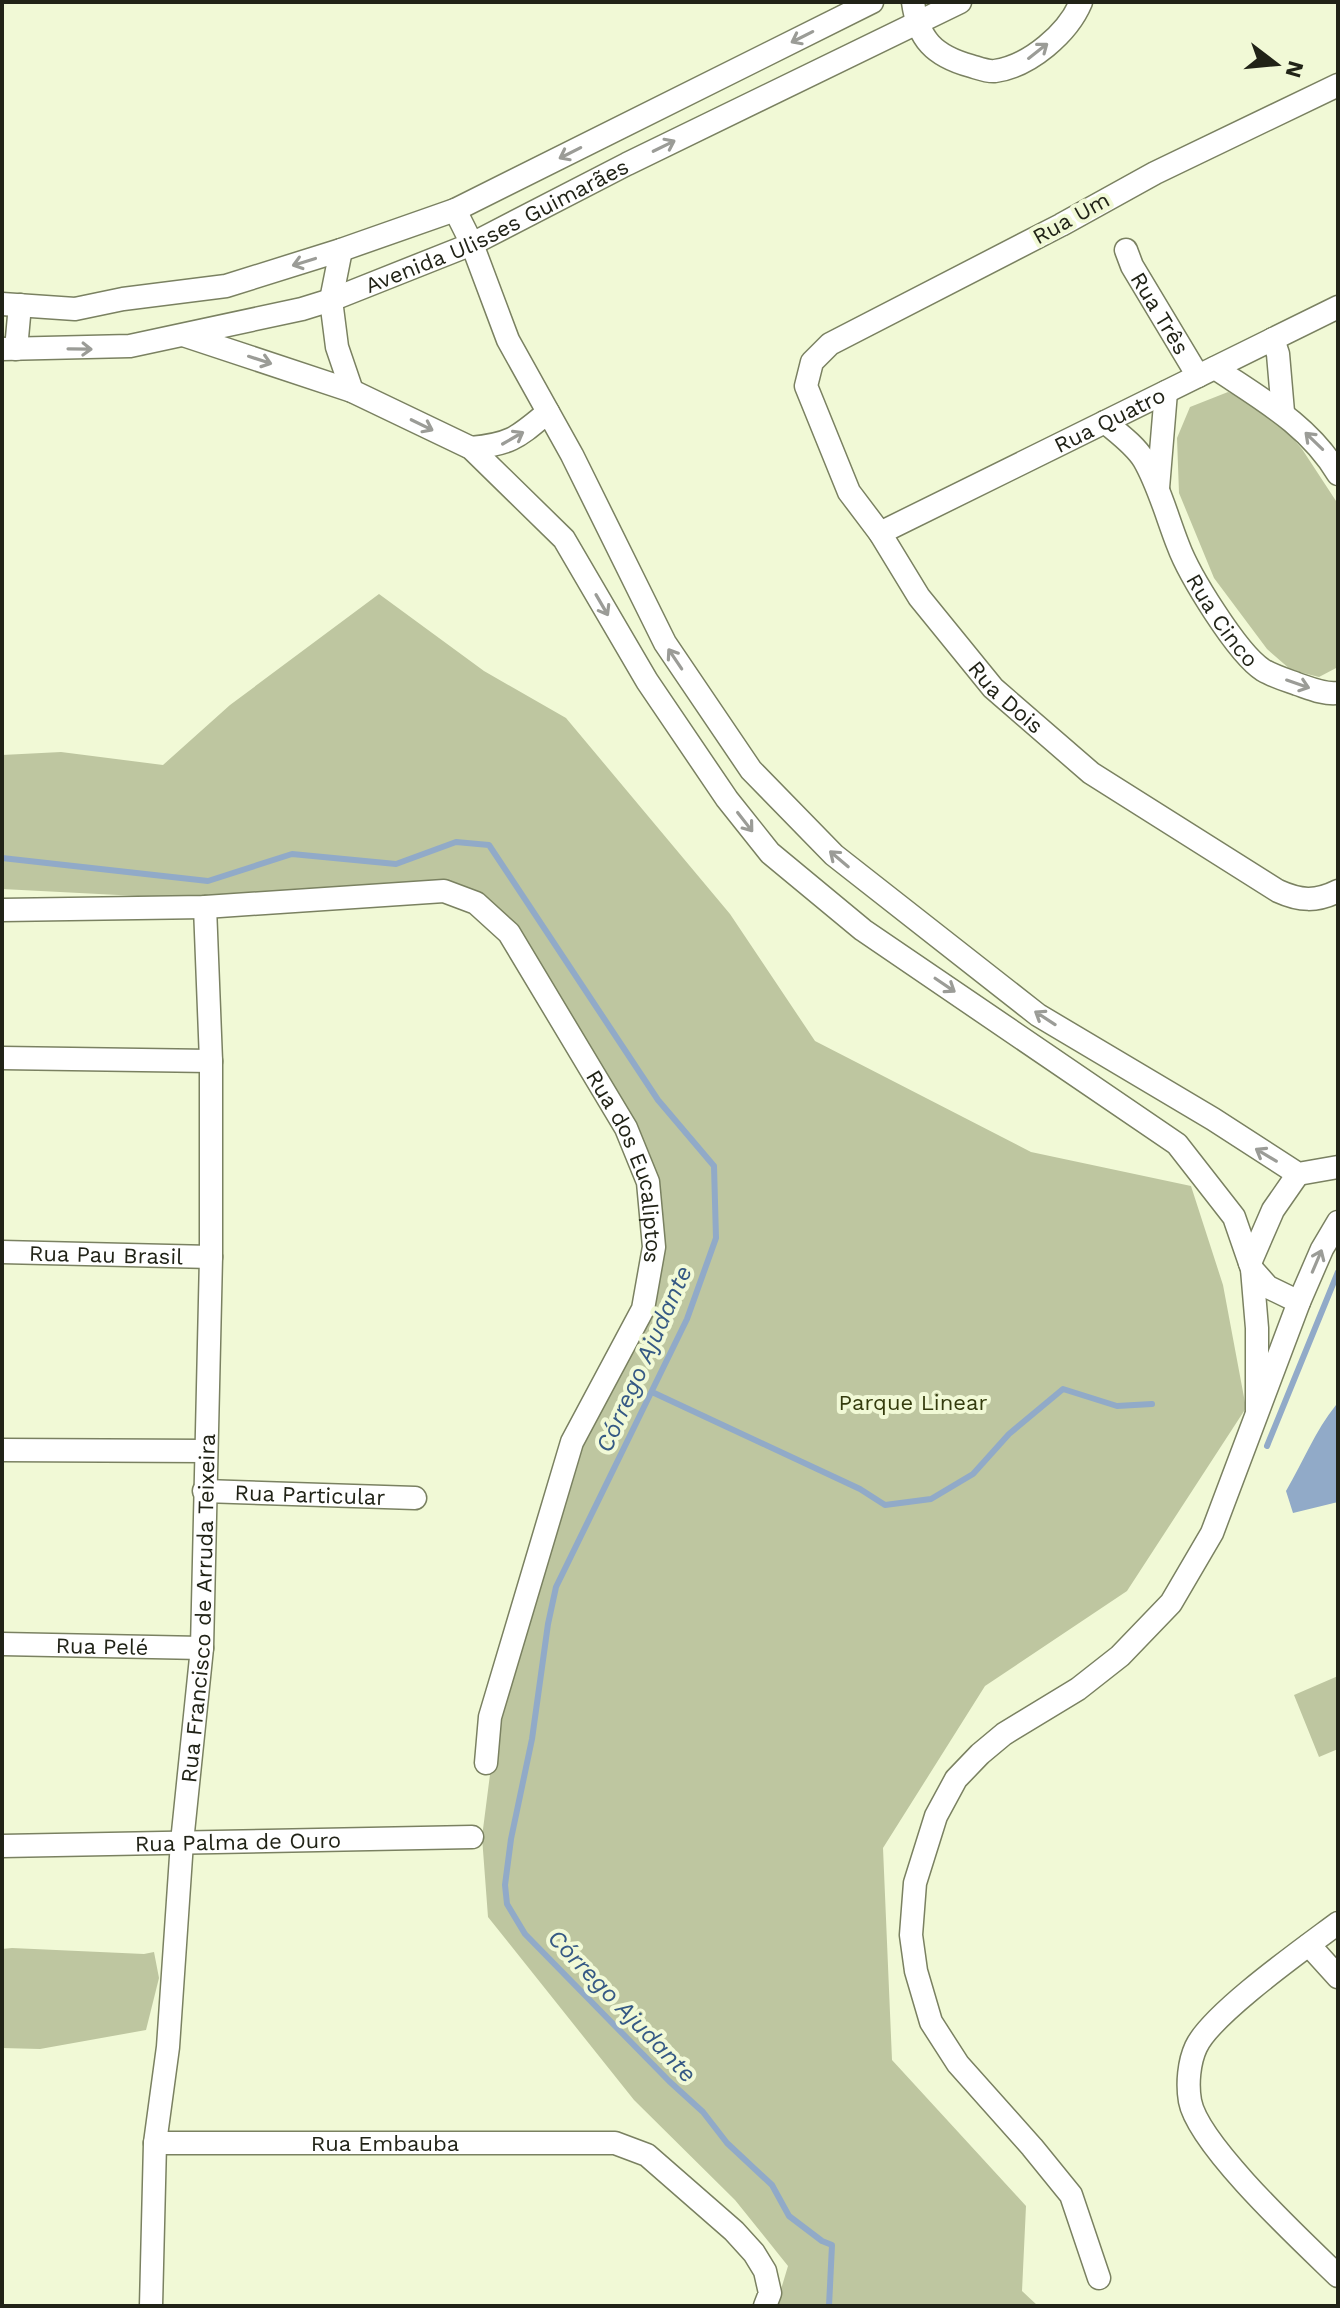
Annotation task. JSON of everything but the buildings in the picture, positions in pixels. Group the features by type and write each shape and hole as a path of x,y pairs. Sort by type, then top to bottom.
{"street":[{"name":"Avenida Ulisses Guimarães","path":"11,304 75,309 123,299 226,286 341,250 455,210 872,2"},
{"name":"Avenida Ulisses Guimarães","path":"9,349 130,346 186,336 331,300 472,244 914,13 960,2"},
{"path":"914,13 925,41 954,61 993,72 1028,59 1074,17 1081,2"},
{"name":"Rua Um","path":"812,362 830,344 1155,173 1338,85"},
{"path":"455,210 472,244 508,340 665,643 751,770 834,855 1038,1015 1213,1119 1298,1174 1338,1167"},
{"path":"341,250 331,300 337,347 352,391"},
{"name":"Rua Três","path":"1126,250 1132,266 1207,372"},
{"path":"9,349 11,304"},
{"name":"Rua Quatro","path":"880,533 1338,307"},
{"path":"186,336 352,391 471,448 564,539 647,681 727,799 770,853 863,930 1177,1144 1234,1217 1251,1266 1257,1328 1257,1410"},
{"path":"1273,339 1278,354 1283,412"},
{"name":"Rua Dois","path":"812,362 806,386 849,492 880,533 919,597 993,688 1091,773 1278,891 1304,900 1314,900 1338,891"},
{"path":"1207,372 1283,412 1325,452 1338,474"},
{"name":"Rua Cinco","path":"1157,493 1166,392"},
{"path":"471,448 515,440 548,412"},
{"name":"Rua Cinco","path":"1105,422 1143,459 1179,548 1208,603 1243,649 1268,673 1315,690 1338,693"},
{"name":"Rua dos Eucaliptos","path":"2,910 205,907 444,891 476,903 509,933 626,1128 648,1182 654,1247 643,1309 572,1442 490,1717 486,1763"},
{"name":"Rua Francisco de Arruda Teixeira","path":"151,2306 155,2143 168,2047 182,1842 202,1648 211,1257 211,1061 205,907"},
{"path":"2,1058 211,1061"},
{"path":"1251,1266 1273,1210 1298,1174"},
{"path":"1099,2278 1071,2195 958,2064 931,2022 916,1971 911,1935 915,1883 936,1816 956,1779 1004,1734 1078,1689 1120,1656 1171,1603 1212,1533 1299,1302 1322,1249 1338,1222"},
{"name":"Rua Pau Brasil","path":"2,1252 211,1257"},
{"path":"1251,1266 1268,1287 1299,1302"},
{"path":"2,1450 206,1451"},
{"name":"Rua Particular","path":"204,1491 415,1498"},
{"name":"Rua Pelé","path":"2,1644 202,1648"},
{"name":"Rua Palma de Ouro","path":"2,1846 472,1837"},
{"path":"1338,1923 1206,2032 1196,2047 1189,2078 1190,2102 1198,2121 1234,2169 1338,2276"},
{"path":"1309,1945 1338,1977"},
{"name":"Rua Embauba","path":"155,2143 615,2143 647,2155 734,2231 765,2271 770,2293 765,2306"}],"green space":[{"path":"1228,392 1267,408 1302,449 1338,504 1338,667 1319,677 1291,670 1267,649 1214,578 1179,493 1177,438 1190,407"},
{"name":"Parque Linear","path":"379,594 484,671 566,718 730,914 815,1041 1031,1152 1191,1186 1223,1285 1246,1408 1127,1591 985,1686 883,1848 892,2060 1026,2206 1022,2291 1038,2306 776,2306 788,2266 735,2200 634,2100 488,1917 482,1837 497,1720 579,1445 650,1312 655,1185 481,901 215,900 2,889 2,755 61,752 163,765 230,705"},
{"path":"1338,1676 1338,1749 1319,1757 1294,1695"},
{"path":"2,1949 154,1952 159,1978 146,2030 40,2049 2,2048"}],"water":[{"path":"1336,1405 1338,1502 1293,1513 1286,1491 1315,1436"}],"waterway":[{"name":"Córrego Ajudante","path":"2,858 208,881 292,854 396,864 456,842 489,845 658,1100 714,1166 716,1238 687,1319 556,1587 505,1885 507,1904 525,1934 703,2112 727,2143 772,2185 789,2216 832,2245 829,2306"},
{"path":"1267,1446 1338,1272"},
{"path":"652,1392 860,1489 885,1505 931,1499 973,1474 1009,1434 1063,1389 1117,1406 1152,1404"}]}
